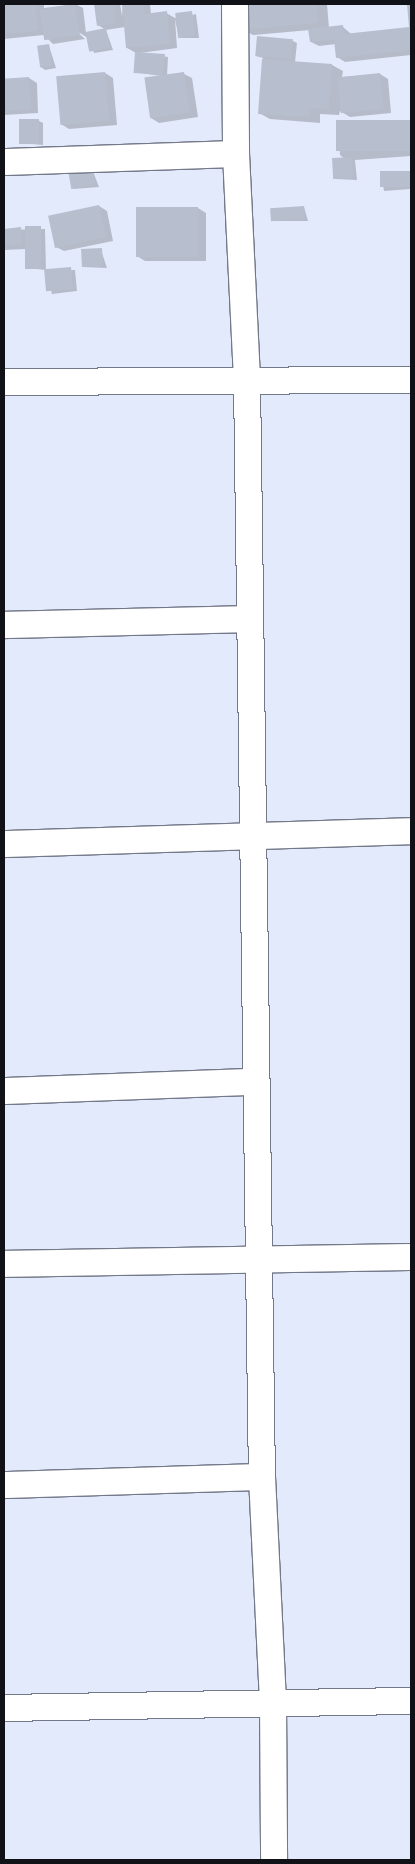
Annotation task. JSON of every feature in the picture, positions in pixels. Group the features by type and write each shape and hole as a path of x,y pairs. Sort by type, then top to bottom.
{"street":[{"path":"235,4 236,154 247,380 248,618 254,836 255,1082 261,1259 262,1477 273,1702 274,1860"},
{"path":"4,162 236,154"},
{"path":"4,382 411,380"},
{"path":"4,625 248,618"},
{"path":"4,844 411,831"},
{"path":"4,1091 255,1082"},
{"path":"4,1264 411,1257"},
{"path":"4,1485 262,1477"},
{"path":"4,1708 411,1701"}],"building":[{"path":"4,4 36,4 38,31 4,34"},
{"path":"75,4 80,35 44,40 39,10"},
{"path":"94,4 113,4 116,23 97,26"},
{"path":"122,4 143,4 144,14 167,11 170,44 126,48"},
{"path":"238,4 317,4 318,23 240,30"},
{"path":"407,4 411,4 411,50 336,58 334,40 310,42 308,29 343,25 344,34 409,27"},
{"path":"192,11 195,36 178,38 175,13"},
{"path":"106,28 110,48 89,52 85,32"},
{"path":"257,36 293,39 291,59 255,56"},
{"path":"49,44 52,66 40,67 37,46"},
{"path":"135,52 165,54 163,75 134,73"},
{"path":"262,59 332,64 329,110 309,108 309,117 258,114"},
{"path":"105,72 109,121 60,125 56,76"},
{"path":"184,72 190,113 150,118 144,78"},
{"path":"380,73 384,109 341,113 337,77"},
{"path":"29,77 31,109 6,111 4,79"},
{"path":"19,119 39,119 39,144 19,144"},
{"path":"336,120 411,120 411,151 336,151"},
{"path":"352,157 353,178 333,179 332,158"},
{"path":"93,168 96,185 71,189 68,172"},
{"path":"380,171 411,171 411,187 380,187"},
{"path":"99,205 106,237 55,248 48,216"},
{"path":"304,206 305,219 271,221 270,208"},
{"path":"136,207 198,207 198,257 136,257"},
{"path":"25,226 41,226 41,269 25,269"},
{"path":"21,227 22,244 4,246 4,229"},
{"path":"102,248 103,266 82,267 81,249"},
{"path":"71,267 73,289 46,291 44,269"}]}
